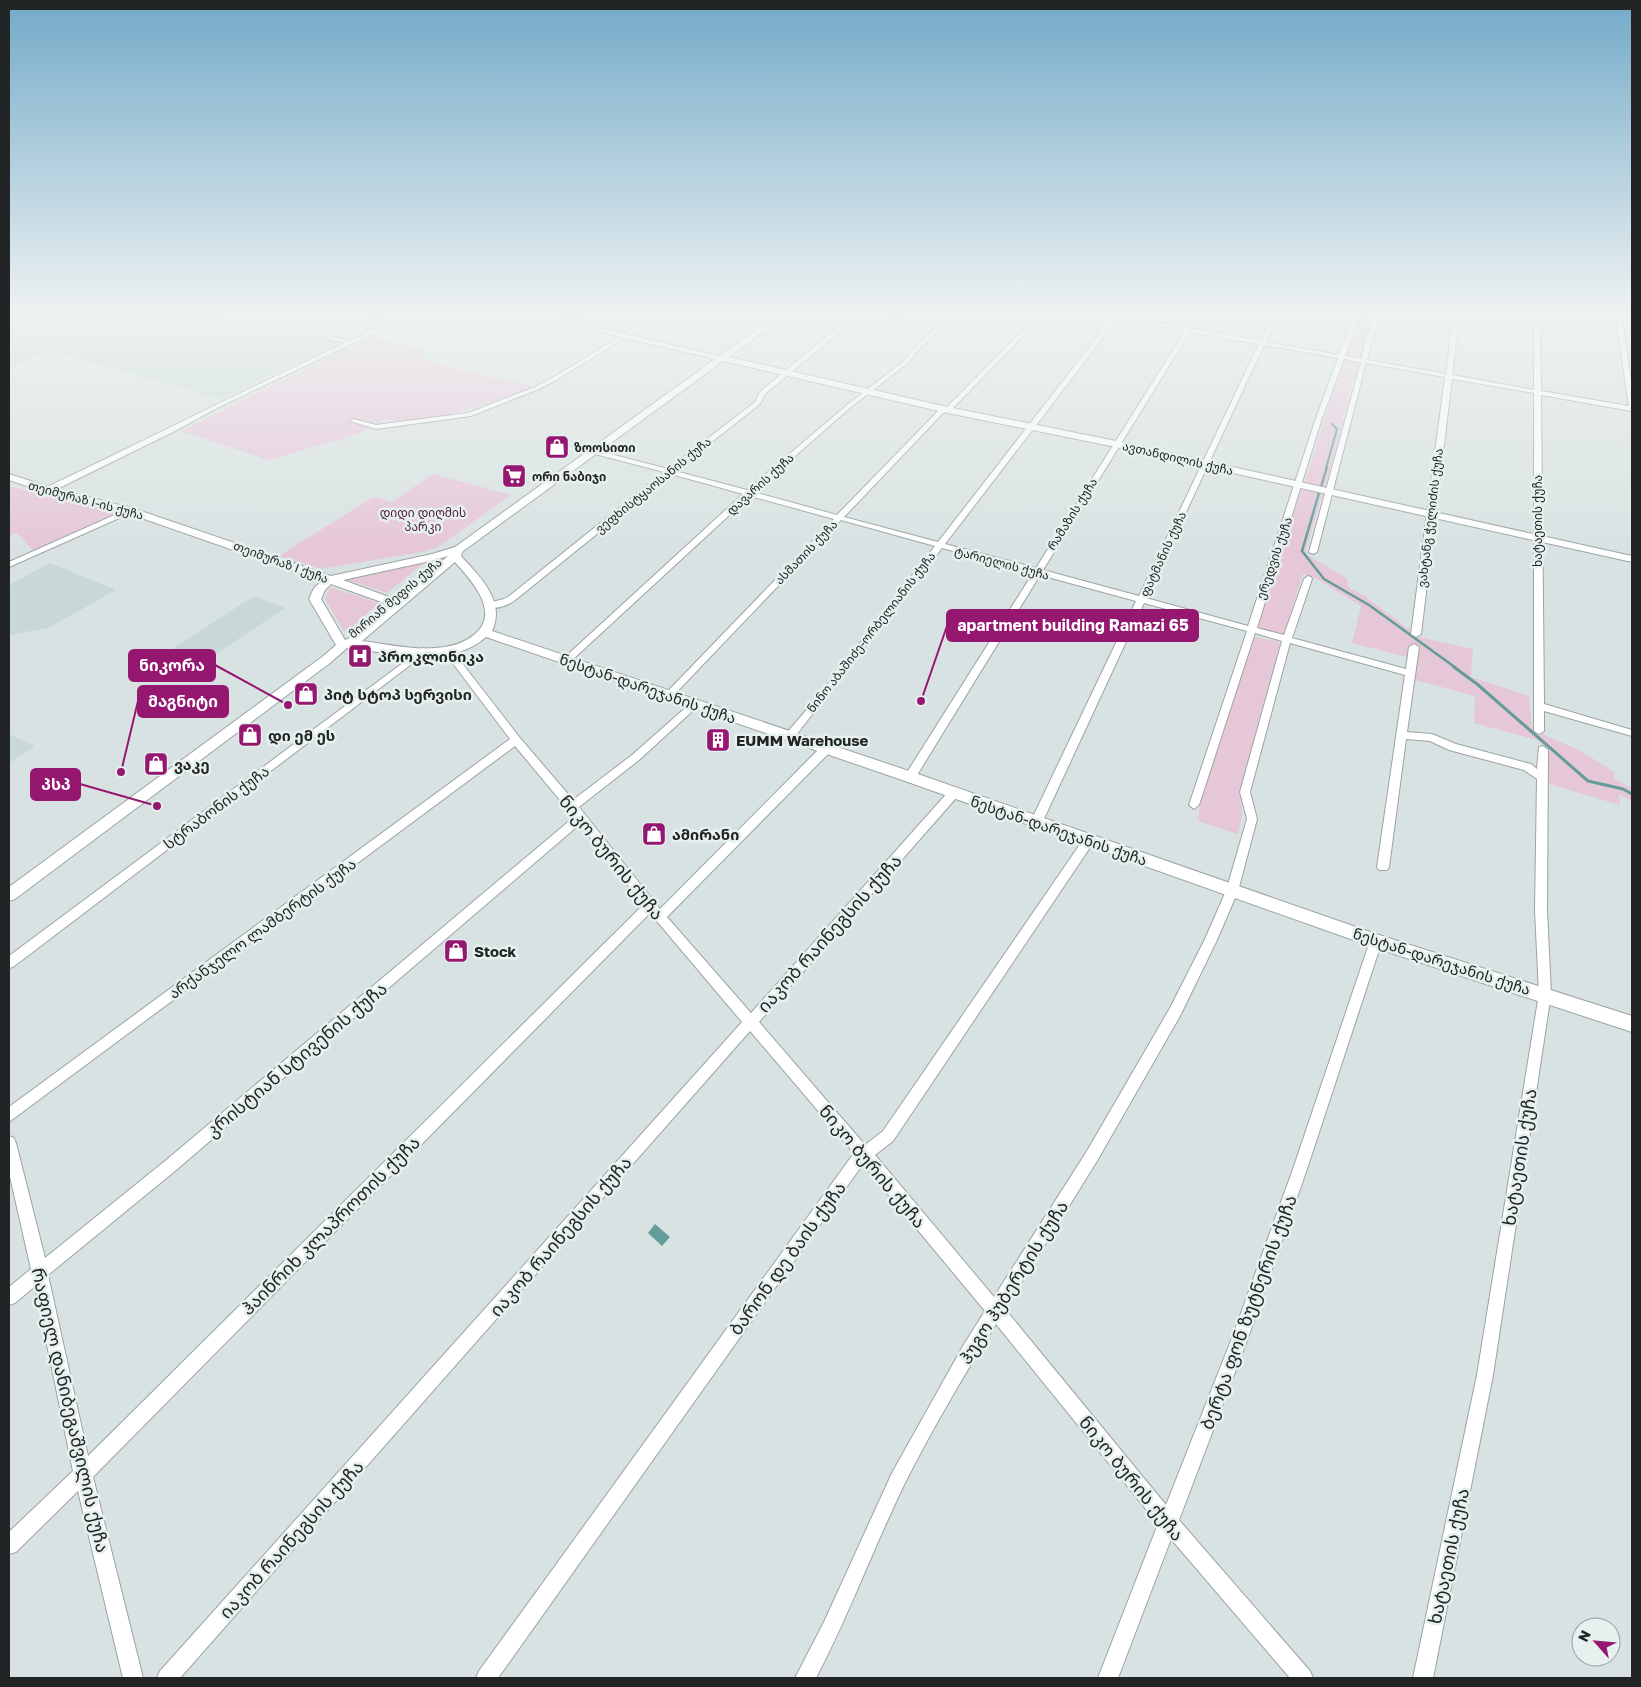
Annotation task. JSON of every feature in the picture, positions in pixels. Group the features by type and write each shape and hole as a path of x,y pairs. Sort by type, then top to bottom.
{"street":[{"path":"48,490 173,430 219,404 248,391"},
{"path":"354,421 376,427 469,415 530,391"},
{"name":"მირიან მეფის ქუჩა","path":"9,895 326,660 343,645 347,636 394,602 454,553 678,391"},
{"name":"ვეფხისტყაოსანის ქუჩა","path":"490,605 502,604 511,599 734,420 758,403 764,391"},
{"name":"ავთანდილის ქუჩა","path":"867,391 1116,444 1632,559"},
{"name":"დავარის ქუჩა","path":"567,660 867,391"},
{"name":"ასმათის ქუჩა","path":"669,695 964,391"},
{"name":"ნინო აბაშიძე-ორბელიანის ქუჩა","path":"789,737 824,696 1058,391"},
{"name":"რამაზის ქუჩა","path":"910,778 1036,571 1150,391"},
{"name":"ფატმანის ქუჩა","path":"1036,823 1240,391"},
{"name":"ერედვის ქუჩა","path":"1194,805 1329,391"},
{"path":"1313,552 1357,391"},
{"name":"ვახტანგ ჭელიძის ქუჩა","path":"1416,634 1447,391"},
{"path":"1536,391 1632,408 1629,391"},
{"name":"ხატაეთის ქუჩა","path":"1536,391 1539,731"},
{"name":"ტარიელის ქუჩა","path":"594,451 1411,673"},
{"name":"თეიმურაზ I-ის ქუჩა","path":"9,477 48,490 131,510 164,522"},
{"path":"9,565 131,510"},
{"name":"თეიმურაზ I ქუჩა","path":"164,522 394,602"},
{"name":"მირიან მეფის ქუჩა","path":"343,645 315,599 320,588 329,580 454,553"},
{"name":"მირიან მეფის ქუჩა","path":"343,645 448,651 471,643 486,634 492,620 490,605 485,591 478,580 454,553"},
{"path":"1232,891 1252,819 1246,792 1287,640 1308,579"},
{"name":"ნესტან-დარეჯანის ქუჩა","path":"486,634 826,749 1376,941 1545,994 1632,1024"},
{"path":"1384,867 1414,647"},
{"name":"სტრაბონის ქუჩა","path":"9,963 424,651"},
{"name":"ნიკო ბურის ქუჩა","path":"448,651 516,740 572,806 656,911 995,1310 1169,1523 1303,1678"},
{"path":"572,806 639,756 695,704"},
{"path":"1538,706 1632,733"},
{"path":"1402,735 1432,738 1453,747 1527,767 1542,777"},
{"name":"არქანჯელო ლამბერტის ქუჩა","path":"9,1115 516,740"},
{"name":"ჰაინრიხ კლაპროთის ქუჩა","path":"9,1545 83,1474 612,942 656,911 826,749"},
{"name":"ხატაეთის ქუჩა","path":"1423,1678 1485,1374 1545,994 1541,910 1543,750"},
{"name":"იაკობ რაინეგსის ქუჩა","path":"167,1678 953,794"},
{"name":"კრისტიან სტივენის ქუჩა","path":"9,1297 170,1166 581,817"},
{"name":"ბარონ დე ბაის ქუჩა","path":"486,1678 856,1161 888,1136 1089,840"},
{"name":"ჰუგო ჰუბერტის ქუჩა","path":"805,1678 831,1629 898,1479 940,1402 995,1310 1092,1156 1175,1012 1211,940 1232,891"},
{"name":"ბერტა ფონ ზუტნერის ქუჩა","path":"1108,1678 1244,1329 1376,941"},
{"name":"რაფიელ დანიბეგაშვილის ქუჩა","path":"9,1143 40,1272 83,1474 133,1678"}],"shaded area":[{"path":"192,391 238,391 221,399"},
{"path":"50,563 116,590 48,628 9,635 9,585"},
{"path":"254,596 285,608 204,662 172,649"},
{"path":"9,734 35,746 9,763"}],"green space":[{"path":"262,391 524,391 439,416 401,421 385,419 358,434 268,460 181,431"},
{"path":"1334,391 1350,391 1325,489 1304,484"},
{"name":"დიდი დიღმის პარკი","path":"433,474 511,495 438,547 422,552 321,569 279,556 373,497 392,502"},
{"path":"9,486 116,512 115,515 34,552 17,533 9,536"},
{"path":"1301,489 1323,494 1306,549 1307,554 1345,577 1348,587 1366,597 1419,637 1473,649 1471,677 1529,696 1532,727 1550,738 1577,749 1615,772 1614,778 1632,789 1632,802 1619,794 1620,805 1549,784 1548,749 1537,740 1474,723 1475,696 1415,680 1417,652 1408,650 1407,657 1352,643 1361,606 1314,577 1303,574 1283,636 1258,630 1263,606"},
{"path":"423,564 387,593 344,579"},
{"path":"333,588 379,603 348,630 344,631 325,599 329,589"},
{"path":"1254,637 1277,641 1280,644 1240,790 1242,817 1238,834 1198,821 1200,803"}],"water":[{"path":"655,1224 670,1237 662,1246 648,1233"}],"waterway":[{"path":"1326,468 1337,429 1332,424"},
{"path":"1321,487 1327,467"},
{"path":"1319,493 1302,551 1324,579 1369,605 1456,668"},
{"path":"1454,667 1477,684 1588,781 1623,789 1632,794"}],"place":[{"name":"ზოოსითი","path":"557,447"},
{"name":"ორი ნაბიჯი","path":"514,476"},
{"name":"პროკლინიკა","path":"360,656"},
{"name":"პიტ სტოპ სერვისი","path":"306,694"},
{"name":"apartment building Ramazi 65","path":"921,701"},
{"name":"ნიკორა","path":"288,705"},
{"name":"დი ემ ეს","path":"250,735"},
{"name":"EUMM Warehouse","path":"718,740"},
{"name":"ვაკე","path":"156,764"},
{"name":"მაგნიტი","path":"121,772"},
{"name":"პსპ","path":"157,806"},
{"name":"ამირანი","path":"654,834"},
{"name":"Stock","path":"456,951"}]}
